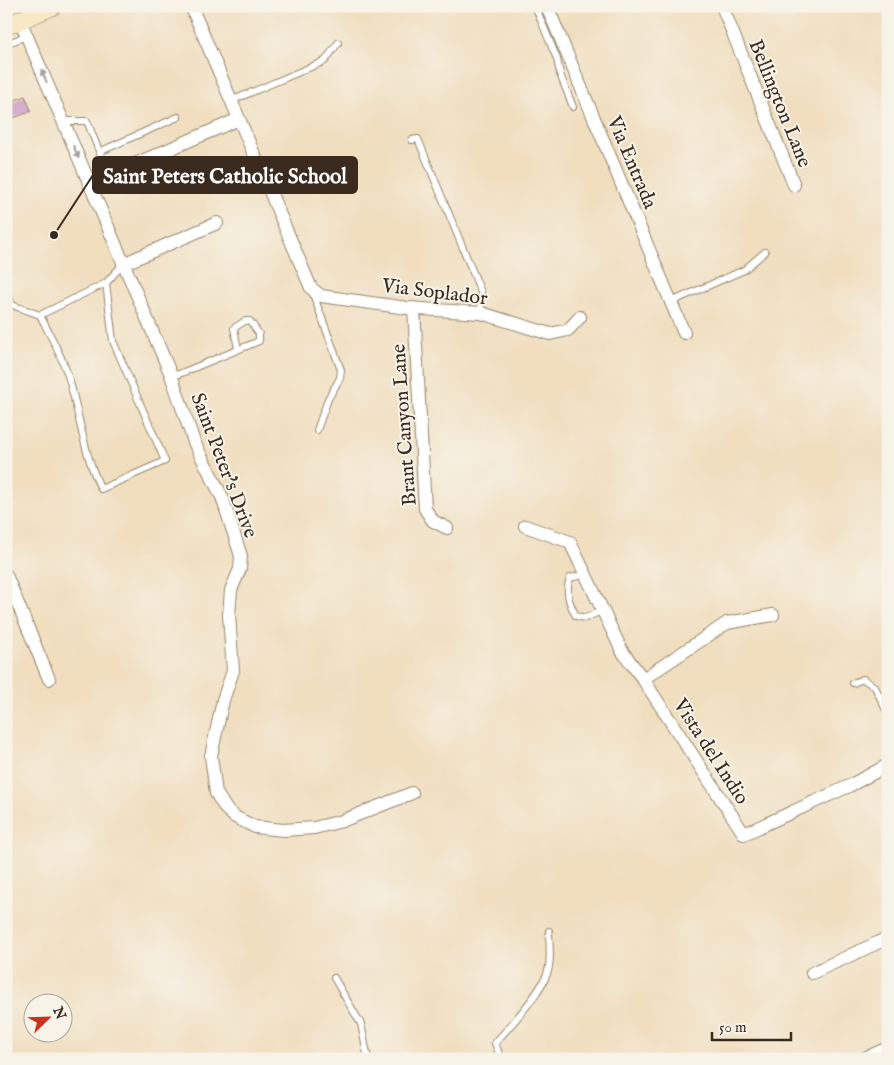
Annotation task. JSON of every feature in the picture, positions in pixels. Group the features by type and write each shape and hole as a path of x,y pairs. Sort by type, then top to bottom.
{"main road":[{"path":"18,27 53,6"}],"street":[{"path":"191,6 311,288"},
{"name":"Via Entrada","path":"547,6 684,332"},
{"name":"Bellington Lane","path":"722,6 794,185"},
{"name":"Saint Peter's Drive","path":"18,27 63,121 170,375 194,442 222,497 241,556 240,568 231,590 229,615 233,672 223,700 211,756 216,793 226,809 234,817 255,827 283,830 314,828 342,821 412,793"},
{"path":"89,184 239,119"},
{"path":"123,264 217,223"},
{"name":"Via Soplador","path":"311,288 321,296 414,308 481,313 550,334 568,330 580,317"},
{"name":"Brant Canyon Lane","path":"414,308 425,509 433,521 447,528"},
{"path":"525,526 570,542 622,650 643,679 727,623 773,614"},
{"path":"6,575 49,679"},
{"name":"Vista del Indio","path":"643,679 744,834 850,786 888,765"},
{"path":"812,973 888,938"},
{"path":"863,1059 888,1048"}],"lane":[{"path":"535,6 557,58 560,74 573,107"},
{"path":"6,44 18,27"},
{"path":"231,101 325,61 338,43"},
{"path":"99,152 178,117"},
{"path":"63,121 87,121 109,176"},
{"path":"412,140 418,139 481,292 481,313"},
{"path":"671,302 744,270 765,252"},
{"path":"6,291 12,305 40,315 106,283 123,264"},
{"path":"40,315 70,383 86,448 101,489 165,461 113,341 106,283"},
{"path":"311,288 341,370 340,378 328,399 317,430"},
{"path":"170,375 259,341 259,334 250,321 245,321 234,328 238,349"},
{"path":"586,574 570,578 567,586 569,603 576,616 586,618 603,610"},
{"path":"852,682 863,678 871,682 888,714"},
{"path":"501,1059 495,1043 518,1016 547,974 550,960 548,931"},
{"path":"334,978 361,1024 368,1059"}],"building":[{"path":"6,85 13,101 25,96 31,111 6,121"}],"place":[{"name":"Saint Peters Catholic School","path":"54,235"}]}
